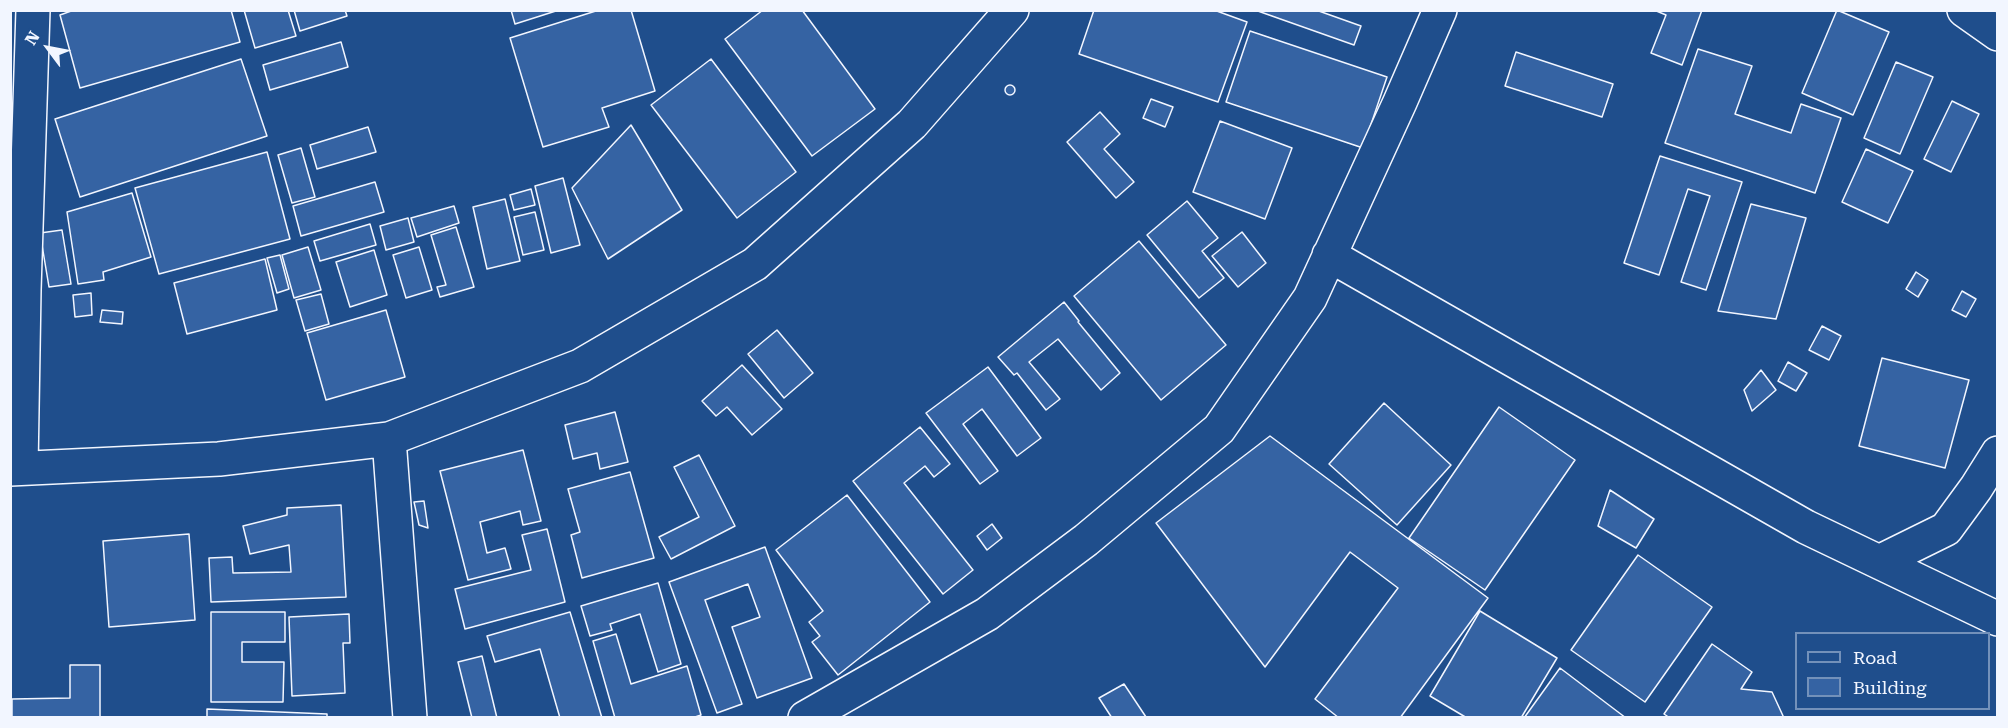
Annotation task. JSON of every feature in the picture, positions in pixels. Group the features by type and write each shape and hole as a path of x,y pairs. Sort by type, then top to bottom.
{"street":[{"path":"33,10 16,469 219,459 389,439 580,366 755,264 912,123 1012,10"},
{"path":"805,717 987,614 1086,540 1219,429 1310,298 1440,10"},
{"path":"1964,10 1998,34"},
{"path":"1329,255 1806,527 1998,619"},
{"path":"389,439 410,717"},
{"path":"1879,562 1946,529 1998,453"}],"building":[{"path":"74,10 231,10 240,42 80,88 60,15"},
{"path":"244,10 288,10 296,36 255,48"},
{"path":"294,10 345,10 347,16 300,31"},
{"path":"511,10 559,10 515,24"},
{"path":"599,10 631,10 655,91 602,108 609,127 543,147 510,38"},
{"path":"763,10 802,10 875,109 812,156 725,39"},
{"path":"1094,10 1214,10 1247,22 1218,102 1079,54"},
{"path":"1255,10 1316,10 1361,26 1354,45"},
{"path":"1654,10 1702,10 1682,65 1651,53 1666,15"},
{"path":"1837,10 1889,32 1853,115 1802,93"},
{"path":"1250,31 1387,77 1363,148 1226,102"},
{"path":"341,42 348,67 270,90 263,65"},
{"path":"1698,49 1752,66 1735,114 1791,133 1801,104 1841,118 1815,193 1665,143"},
{"path":"1516,52 1613,84 1602,117 1505,86"},
{"path":"241,59 267,136 80,197 55,119"},
{"path":"711,59 796,172 737,218 651,105"},
{"path":"1896,62 1933,77 1900,154 1864,138"},
{"path":"1010,85 1014,86 1014,94 1010,95 1006,94 1005,90 1006,86"},
{"path":"1151,99 1173,107 1165,127 1143,118"},
{"path":"1952,101 1979,114 1951,172 1924,159"},
{"path":"1100,112 1120,134 1104,149 1134,182 1116,198 1067,142"},
{"path":"1220,121 1292,148 1265,219 1193,192"},
{"path":"631,125 682,210 608,259 572,188"},
{"path":"368,127 376,152 317,169 310,145"},
{"path":"301,148 315,197 292,203 278,155"},
{"path":"1866,149 1913,171 1888,223 1842,202"},
{"path":"267,152 290,239 159,274 135,188"},
{"path":"1660,156 1742,182 1706,290 1681,282 1710,196 1688,189 1659,275 1624,263"},
{"path":"563,178 580,245 551,253 535,186"},
{"path":"375,182 384,212 301,236 293,206"},
{"path":"531,189 535,205 514,210 510,195"},
{"path":"132,193 151,257 103,272 104,280 78,284 67,212"},
{"path":"505,199 520,261 487,269 473,207"},
{"path":"1187,201 1218,238 1202,251 1224,278 1199,298 1147,235"},
{"path":"1751,204 1806,218 1776,319 1718,311"},
{"path":"454,206 459,223 417,237 411,218"},
{"path":"535,212 544,250 523,255 514,217"},
{"path":"408,218 414,242 386,250 380,226"},
{"path":"370,224 376,245 320,261 314,241"},
{"path":"456,227 474,287 440,297 437,287 446,285 431,235"},
{"path":"62,230 71,284 49,287 40,233"},
{"path":"1242,232 1266,263 1238,287 1212,256"},
{"path":"1139,241 1226,345 1161,400 1074,296"},
{"path":"308,247 321,290 294,298 282,255"},
{"path":"419,247 432,290 406,298 393,255"},
{"path":"374,250 387,295 350,307 336,262"},
{"path":"280,255 289,289 277,293 267,258"},
{"path":"265,259 277,310 187,334 174,283"},
{"path":"1916,272 1928,280 1918,297 1906,289"},
{"path":"1962,291 1976,299 1966,317 1952,310"},
{"path":"91,293 92,315 75,317 73,295"},
{"path":"321,294 329,324 305,331 296,300"},
{"path":"1064,302 1120,373 1101,390 1058,339 1029,362 1060,399 1046,410 1017,373 1014,375 998,357"},
{"path":"102,310 123,312 122,324 100,322"},
{"path":"386,310 405,377 326,400 307,333"},
{"path":"1822,326 1841,336 1829,360 1809,350"},
{"path":"777,330 813,373 784,398 748,354"},
{"path":"1882,358 1969,380 1945,468 1859,446"},
{"path":"1788,362 1807,373 1796,391 1778,381"},
{"path":"742,365 782,409 752,435 727,407 716,416 702,401"},
{"path":"988,367 1041,438 1017,456 982,409 963,424 998,471 980,484 926,413"},
{"path":"1761,370 1776,390 1752,411 1744,390"},
{"path":"1384,403 1451,465 1397,525 1329,464"},
{"path":"1499,407 1575,460 1485,590 1409,538"},
{"path":"615,412 628,462 600,469 597,453 573,459 565,425"},
{"path":"920,427 950,464 934,477 925,466 904,483 973,570 943,594 853,481"},
{"path":"1270,436 1488,598 1400,718 1339,718 1315,699 1398,588 1350,552 1265,667 1156,523"},
{"path":"523,450 541,521 523,525 520,511 480,522 487,553 505,548 511,569 468,580 440,471"},
{"path":"699,455 735,526 671,559 659,537 699,517 674,467"},
{"path":"630,472 654,558 582,578 571,535 580,532 568,489"},
{"path":"1610,490 1654,519 1636,548 1598,526"},
{"path":"847,495 930,602 838,675 812,642 820,636 809,622 823,611 776,550"},
{"path":"424,501 428,528 419,525 414,502"},
{"path":"341,505 346,597 211,602 209,558 232,557 233,573 291,572 289,545 250,554 243,526 287,515 287,508"},
{"path":"992,524 1002,538 987,550 977,536"},
{"path":"547,529 565,602 465,629 455,589 531,570 522,535"},
{"path":"189,534 195,620 109,627 103,541"},
{"path":"765,547 812,678 757,698 732,627 760,617 748,584 705,600 742,704 717,713 669,582"},
{"path":"1638,555 1712,607 1645,702 1571,650"},
{"path":"658,583 681,664 658,672 640,614 610,624 612,630 590,636 581,606"},
{"path":"1480,611 1557,658 1521,718 1467,718 1430,696"},
{"path":"211,612 285,612 285,642 242,642 242,662 284,662 283,702 211,702"},
{"path":"570,612 602,718 560,718 540,649 495,662 487,636"},
{"path":"349,614 350,643 343,643 345,693 292,696 289,617"},
{"path":"616,634 631,684 687,666 701,715 692,718 615,718 593,641"},
{"path":"1712,644 1752,672 1741,689 1772,692 1784,718 1670,718 1664,714"},
{"path":"482,656 497,718 472,718 458,662"},
{"path":"70,665 100,665 100,718 12,718 12,699 70,698"},
{"path":"1560,668 1626,718 1524,718"},
{"path":"1124,684 1146,717 1112,718 1099,698"},
{"path":"207,709 327,714 327,718 207,718"}]}
